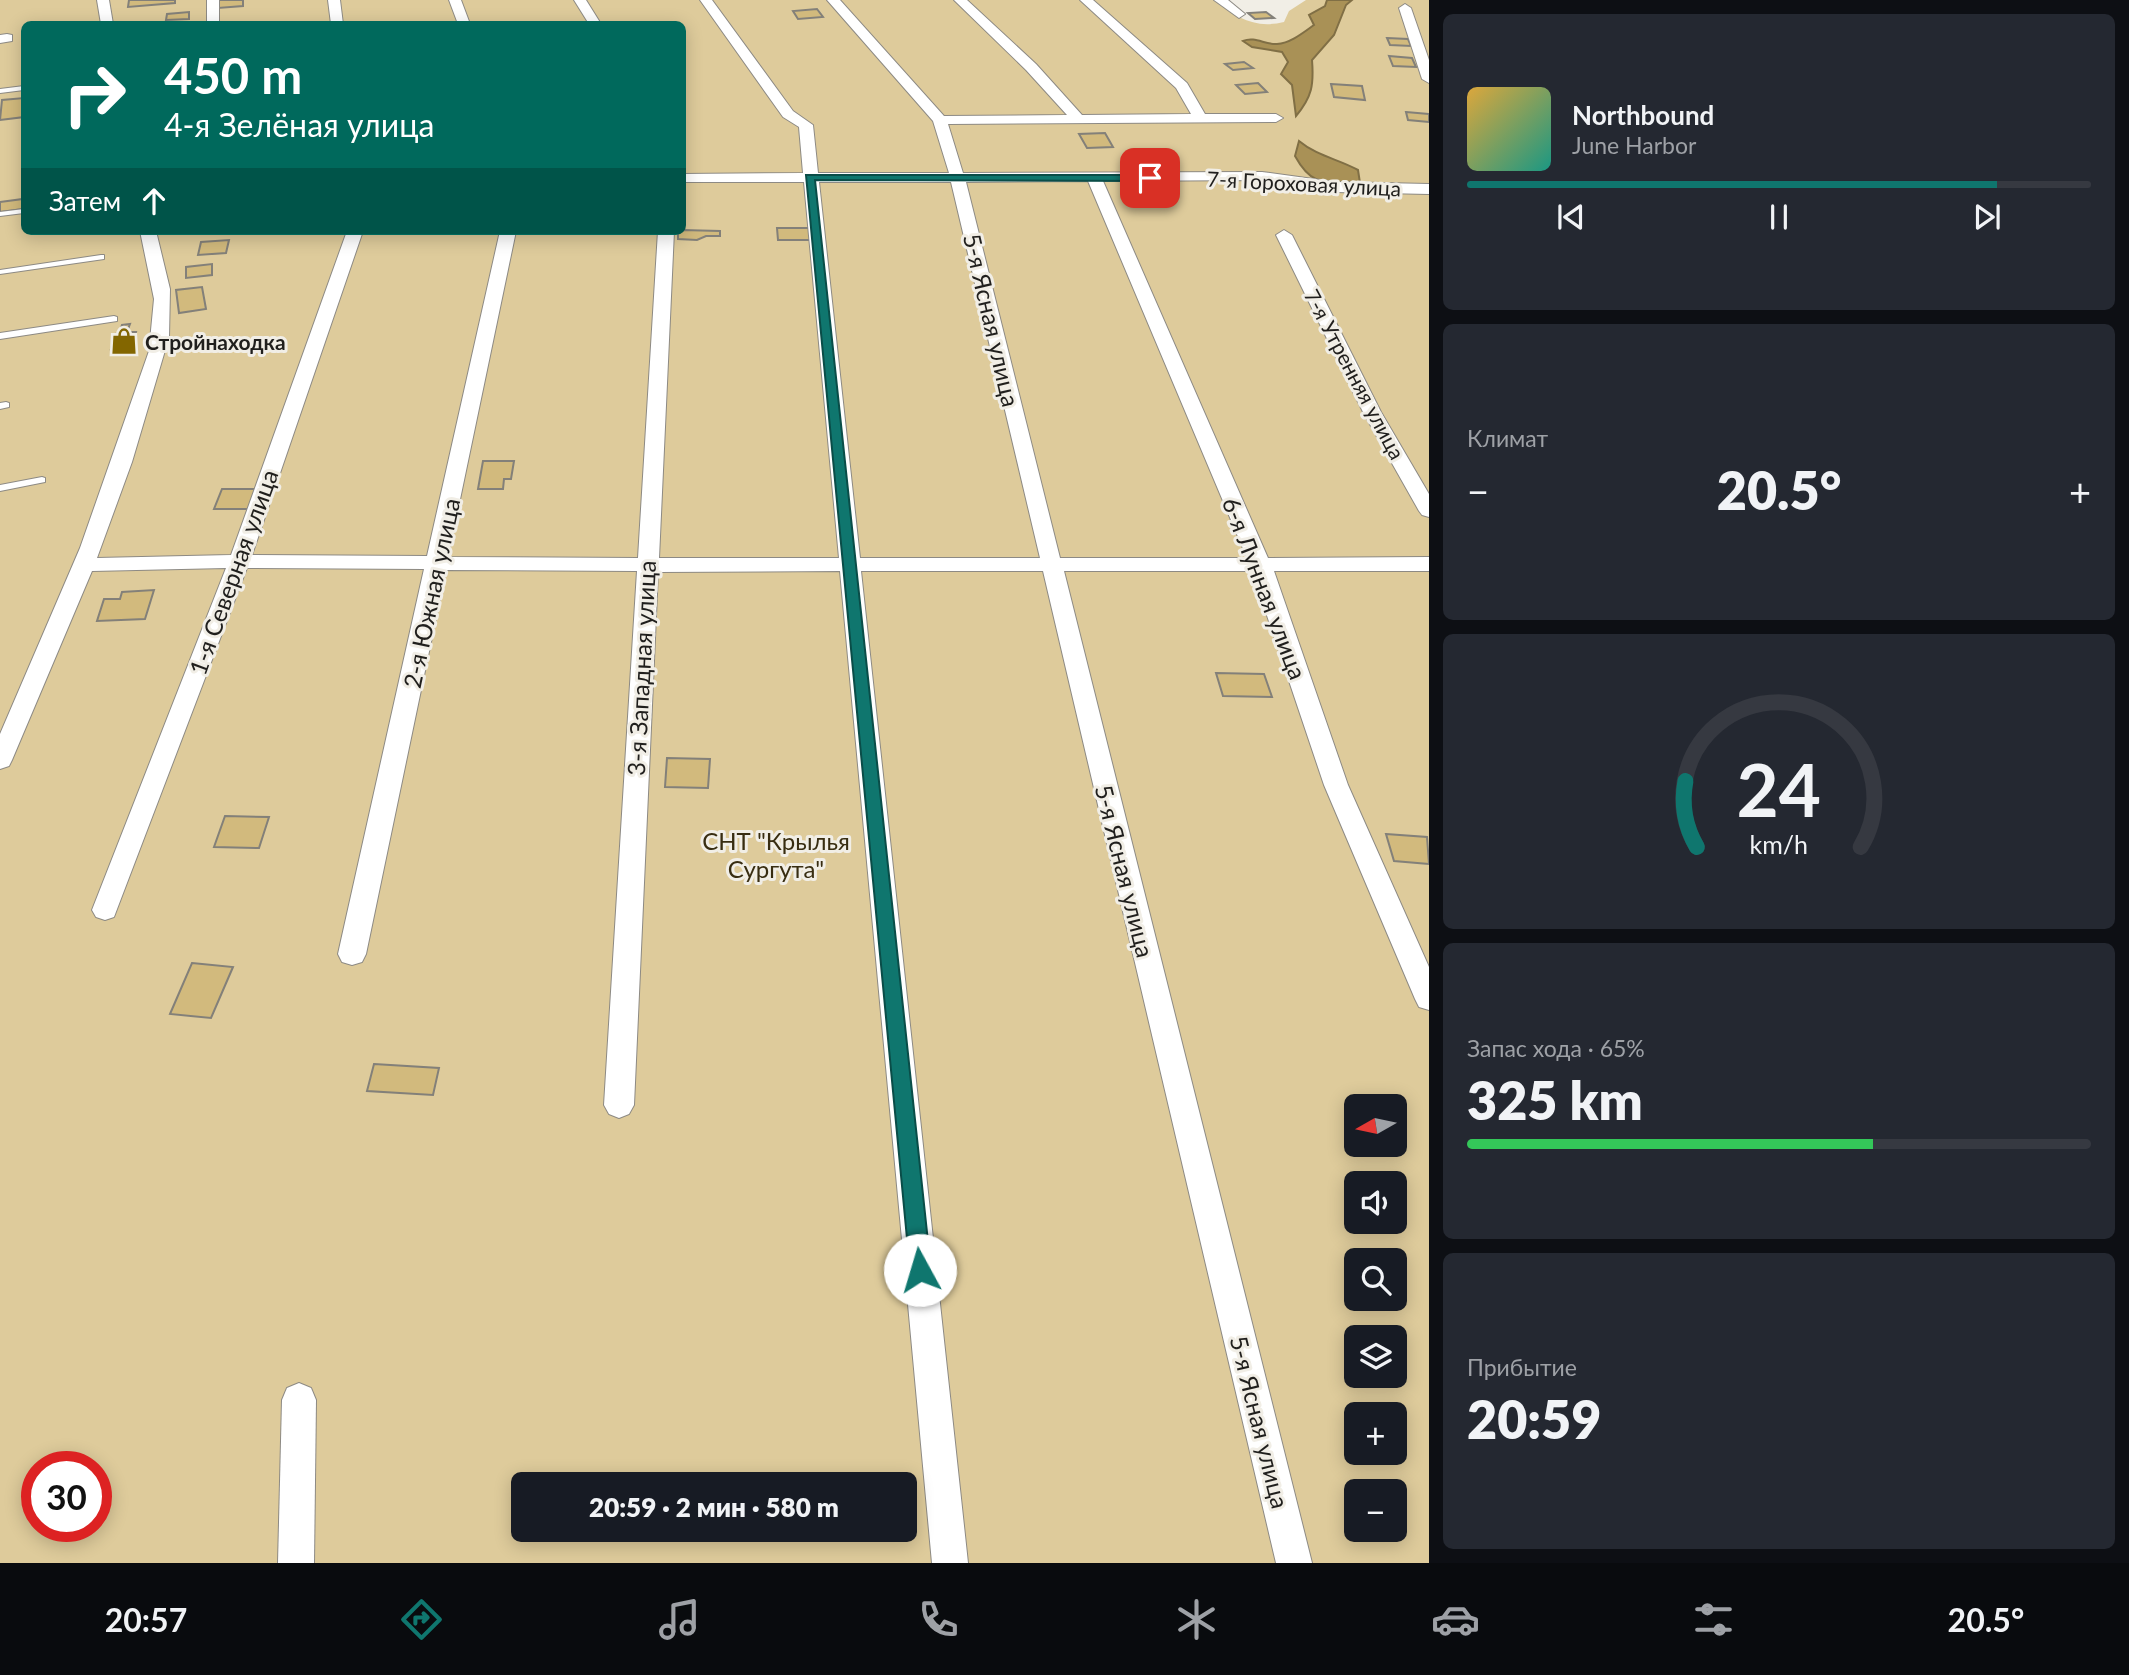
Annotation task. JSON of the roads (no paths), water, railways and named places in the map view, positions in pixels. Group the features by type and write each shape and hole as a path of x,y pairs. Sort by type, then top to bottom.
{"street":[{"path":"103,0 106,21"},
{"path":"213,0 213,21"},
{"path":"334,0 337,21"},
{"path":"455,0 463,21"},
{"path":"580,0 592,21"},
{"path":"706,0 788,114 806,125 950,1563"},
{"path":"833,0 940,120 1276,118"},
{"path":"960,0 1031,67 1078,119"},
{"path":"1086,0 1181,86 1201,119"},
{"path":"1220,0 1239,14"},
{"path":"1405,8 1429,79"},
{"name":"5-я Ясная улица","path":"940,120 958,178 1294,1563"},
{"name":"7-я Гороховая улица","path":"686,178 1262,176 1335,187 1429,189"},
{"name":"6-я Лунная улица","path":"1094,178 1261,565 1336,785 1429,999"},
{"path":"0,760 126,452 158,345 163,311 160,277 149,235"},
{"name":"1-я Северная улица","path":"105,910 239,561 354,235"},
{"name":"2-я Южная улица","path":"352,954 507,235"},
{"name":"3-я Западная улица","path":"619,1105 666,235"},
{"name":"7-я Утренняя улица","path":"1284,235 1372,412 1429,511"},
{"path":"82,565 239,561 647,565 1429,564"},
{"path":"296,1563 299,1400"}],"lane":[{"path":"0,91 21,88"},
{"path":"0,214 21,211"},
{"path":"0,272 101,257"},
{"path":"0,336 114,319"},
{"path":"0,488 42,480"}],"place":[{"name":"Стройнаходка","path":"124,341"}],"park label":[{"name":"CНТ \"Крылья Сургута\"","path":"776,854"}]}
